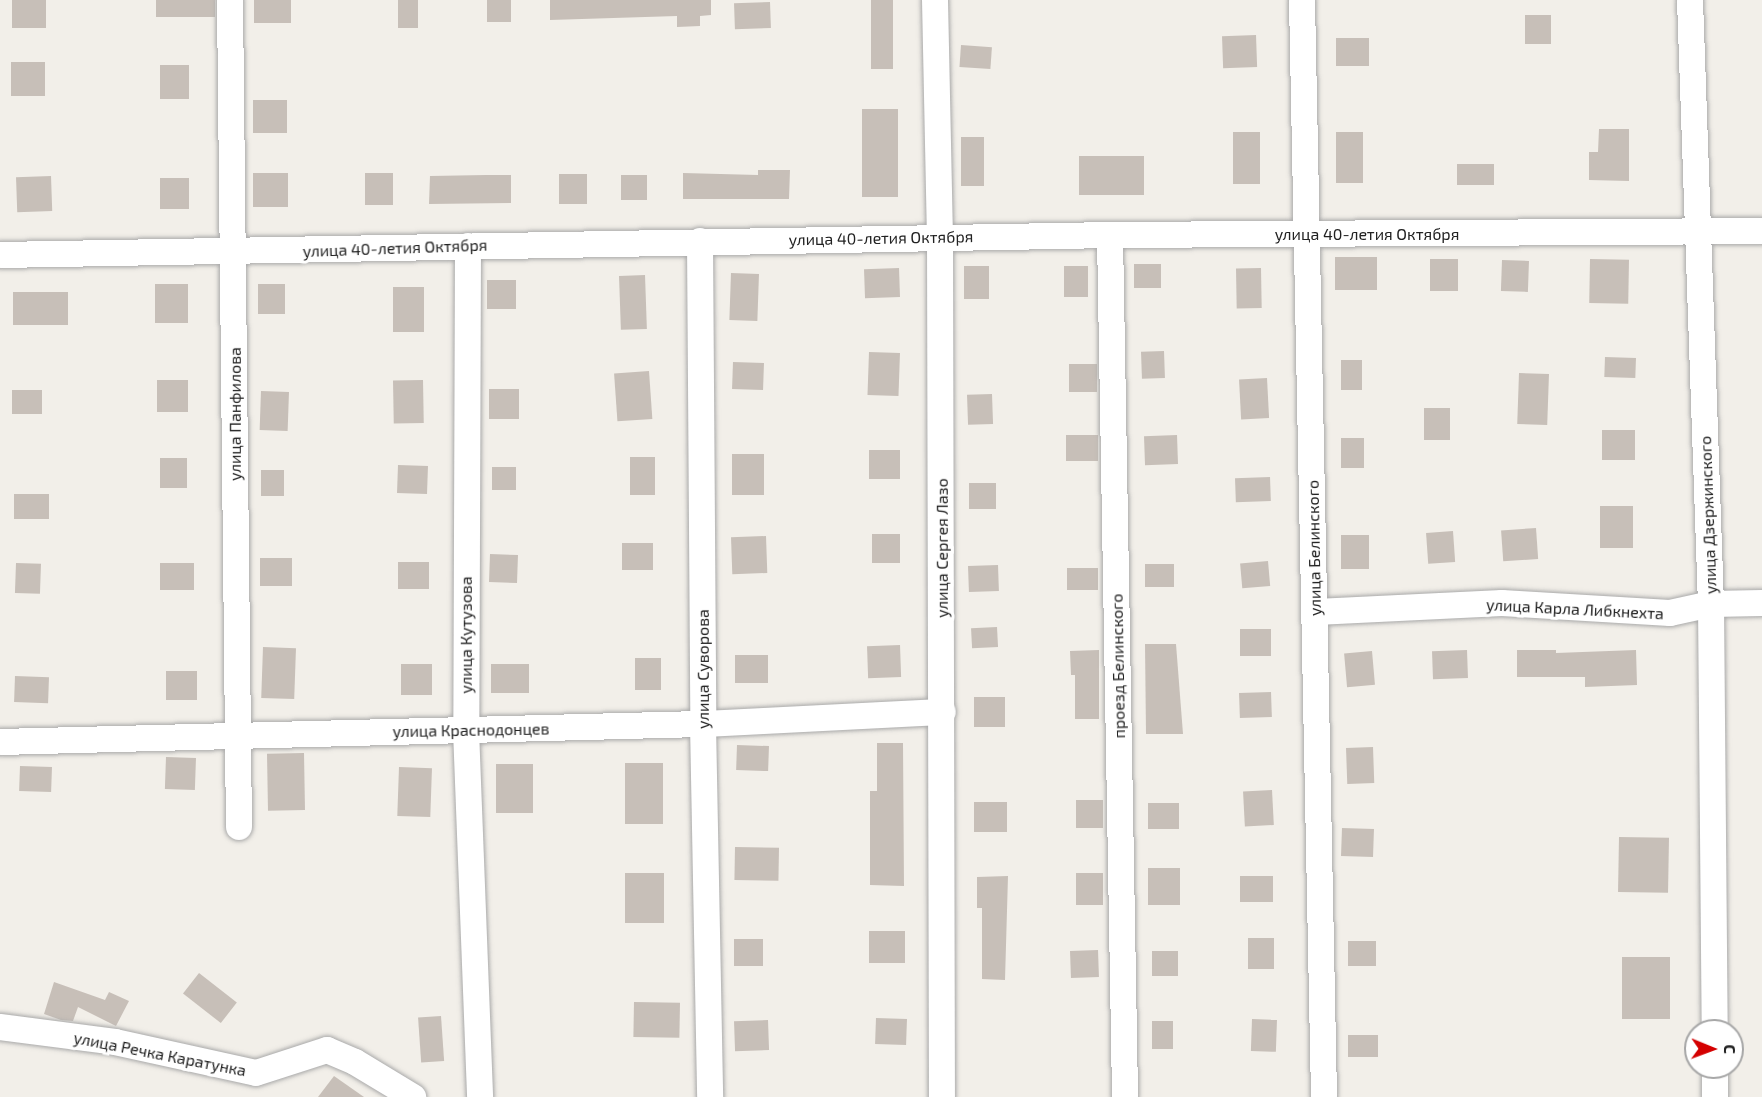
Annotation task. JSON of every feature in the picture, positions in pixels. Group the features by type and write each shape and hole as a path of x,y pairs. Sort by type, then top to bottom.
{"street":[{"name":"улица Панфилова","path":"230,0 234,253 236,735 239,827"},
{"name":"улица Сергея Лазо","path":"935,0 940,237 943,712 942,1097"},
{"name":"улица Белинского","path":"1302,0 1324,1097"},
{"name":"улица Дзержинского","path":"1690,0 1711,604 1715,1019"},
{"name":"улица 40-летия Октября","path":"0,255 234,253 940,237 1762,231"},
{"name":"проезд Белинского","path":"1110,235 1125,1097"},
{"name":"улица Суворова","path":"700,241 703,724 710,1097"},
{"name":"улица Кутузова","path":"468,246 466,730 480,1097"},
{"name":"улица Карла Либкнехта","path":"1316,612 1502,603 1670,613 1711,604 1762,603"},
{"name":"улица Краснодонцев","path":"0,742 703,724 943,712"},
{"name":"улица Речка Каратунка","path":"0,1027 115,1042 255,1073 327,1050 355,1062 413,1097"},
{"path":"1715,1079 1715,1097"}],"building":[{"path":"12,0 46,0 46,28 12,28"},
{"path":"156,0 215,0 215,17 156,17"},
{"path":"254,0 291,0 291,23 254,23"},
{"path":"398,0 418,0 418,28 398,28"},
{"path":"487,0 511,0 511,22 487,22"},
{"path":"550,0 711,0 711,15 700,16 700,26 677,27 677,16 550,20"},
{"path":"871,0 893,0 893,69 871,69"},
{"path":"770,2 771,28 735,29 734,3"},
{"path":"1525,15 1551,15 1551,44 1525,44"},
{"path":"1256,35 1257,67 1223,68 1222,36"},
{"path":"1336,38 1369,38 1369,66 1336,66"},
{"path":"961,45 992,47 990,69 959,67"},
{"path":"11,62 45,62 45,96 11,96"},
{"path":"160,65 189,65 189,99 160,99"},
{"path":"253,100 287,100 287,133 253,133"},
{"path":"862,109 898,109 898,197 862,197"},
{"path":"1599,129 1629,129 1629,181 1589,180 1589,152 1598,152"},
{"path":"1233,132 1260,132 1260,184 1233,184"},
{"path":"1336,132 1363,132 1363,183 1336,183"},
{"path":"961,137 984,137 984,186 961,186"},
{"path":"1079,156 1144,156 1144,195 1079,195"},
{"path":"1457,164 1494,164 1494,185 1457,185"},
{"path":"758,170 790,170 789,199 683,199 683,173 758,175"},
{"path":"253,173 288,173 288,207 253,207"},
{"path":"365,173 393,173 393,205 365,205"},
{"path":"559,174 587,174 587,204 559,204"},
{"path":"511,175 511,203 429,204 430,176"},
{"path":"621,175 647,175 647,200 621,200"},
{"path":"51,176 52,211 17,212 16,177"},
{"path":"160,178 189,178 189,209 160,209"},
{"path":"1335,257 1377,257 1377,290 1335,290"},
{"path":"1430,259 1458,259 1458,291 1430,291"},
{"path":"1590,259 1629,260 1628,304 1589,303"},
{"path":"1502,260 1529,261 1528,292 1501,291"},
{"path":"1134,264 1161,264 1161,288 1134,288"},
{"path":"964,266 989,266 989,299 964,299"},
{"path":"1064,266 1088,266 1088,297 1064,297"},
{"path":"899,268 900,297 865,298 864,269"},
{"path":"1236,268 1261,268 1262,308 1237,308"},
{"path":"731,273 759,274 757,321 729,320"},
{"path":"645,275 647,329 621,330 619,276"},
{"path":"487,280 516,280 516,309 487,309"},
{"path":"155,284 188,284 188,323 155,323"},
{"path":"258,284 285,284 285,314 258,314"},
{"path":"393,287 424,287 424,332 393,332"},
{"path":"13,292 68,292 68,325 13,325"},
{"path":"1164,351 1165,378 1142,379 1141,352"},
{"path":"869,352 900,353 898,396 867,395"},
{"path":"1605,357 1636,358 1635,378 1604,377"},
{"path":"1341,360 1362,360 1362,390 1341,390"},
{"path":"733,362 764,363 763,390 732,389"},
{"path":"1069,364 1097,364 1097,392 1069,392"},
{"path":"649,371 652,419 617,421 614,373"},
{"path":"1519,373 1549,374 1547,425 1517,424"},
{"path":"1267,378 1269,418 1241,419 1239,379"},
{"path":"157,380 188,380 188,412 157,412"},
{"path":"423,380 424,423 394,424 393,381"},
{"path":"489,389 519,389 519,419 489,419"},
{"path":"12,390 42,390 42,414 12,414"},
{"path":"261,391 289,392 288,431 260,430"},
{"path":"992,394 993,424 968,425 967,395"},
{"path":"1424,408 1450,408 1450,440 1424,440"},
{"path":"1602,430 1635,430 1635,460 1602,460"},
{"path":"1066,435 1098,435 1098,461 1066,461"},
{"path":"1177,435 1178,464 1145,465 1144,436"},
{"path":"1341,438 1364,438 1364,468 1341,468"},
{"path":"869,450 900,450 900,479 869,479"},
{"path":"732,454 764,454 764,495 732,495"},
{"path":"630,457 655,457 655,495 630,495"},
{"path":"160,458 187,458 187,488 160,488"},
{"path":"398,465 428,466 427,494 397,493"},
{"path":"492,467 516,467 516,490 492,490"},
{"path":"261,470 284,470 284,496 261,496"},
{"path":"1270,477 1271,501 1236,502 1235,478"},
{"path":"969,483 996,483 996,509 969,509"},
{"path":"14,494 49,494 49,519 14,519"},
{"path":"1600,506 1633,506 1633,548 1600,548"},
{"path":"1536,528 1538,559 1503,561 1501,530"},
{"path":"1453,531 1455,562 1428,564 1426,533"},
{"path":"872,534 900,534 900,563 872,563"},
{"path":"1341,535 1369,535 1369,569 1341,569"},
{"path":"766,536 767,573 732,574 731,537"},
{"path":"622,543 653,543 653,570 622,570"},
{"path":"490,554 518,555 517,583 489,582"},
{"path":"260,558 292,558 292,586 260,586"},
{"path":"1268,561 1270,586 1242,588 1240,563"},
{"path":"398,562 429,562 429,589 398,589"},
{"path":"16,563 41,564 40,594 15,593"},
{"path":"160,563 194,563 194,590 160,590"},
{"path":"1145,564 1174,564 1174,587 1145,587"},
{"path":"998,565 999,591 969,592 968,566"},
{"path":"1067,568 1098,568 1098,590 1067,590"},
{"path":"997,627 998,647 972,648 971,628"},
{"path":"1240,629 1271,629 1271,656 1240,656"},
{"path":"1145,644 1176,644 1183,734 1146,734"},
{"path":"900,645 901,677 868,678 867,646"},
{"path":"263,647 296,648 294,699 261,698"},
{"path":"1099,650 1099,719 1075,719 1075,675 1071,675 1070,651"},
{"path":"1467,650 1468,678 1433,679 1432,651"},
{"path":"1517,650 1556,650 1556,653 1636,650 1637,685 1585,687 1585,677 1517,677"},
{"path":"1372,651 1375,685 1347,687 1344,653"},
{"path":"735,655 768,655 768,683 735,683"},
{"path":"635,658 661,658 661,690 635,690"},
{"path":"401,664 432,664 432,695 401,695"},
{"path":"491,664 529,664 529,693 491,693"},
{"path":"166,671 197,671 197,700 166,700"},
{"path":"15,676 49,677 48,703 14,702"},
{"path":"1271,692 1272,717 1240,718 1239,693"},
{"path":"974,697 1005,697 1005,727 974,727"},
{"path":"877,743 903,743 904,886 870,885 870,791 877,791"},
{"path":"737,745 769,746 768,771 736,770"},
{"path":"1373,747 1374,783 1347,784 1346,748"},
{"path":"304,753 305,810 268,811 267,754"},
{"path":"166,757 196,758 195,790 165,789"},
{"path":"625,763 663,763 663,824 625,824"},
{"path":"496,764 533,764 533,813 496,813"},
{"path":"20,766 52,767 51,792 19,791"},
{"path":"399,767 432,768 430,817 397,816"},
{"path":"1272,790 1274,825 1245,826 1243,792"},
{"path":"1076,800 1103,800 1103,828 1076,828"},
{"path":"974,802 1007,802 1007,832 974,832"},
{"path":"1148,803 1179,803 1179,829 1148,829"},
{"path":"1342,828 1374,829 1373,857 1341,856"},
{"path":"1619,837 1669,838 1668,893 1618,892"},
{"path":"735,847 779,848 778,881 734,880"},
{"path":"1148,868 1180,868 1180,905 1148,905"},
{"path":"625,873 664,873 664,923 625,923"},
{"path":"1076,873 1103,873 1103,905 1076,905"},
{"path":"1008,876 1005,980 982,979 982,908 977,908 977,877"},
{"path":"1240,876 1273,876 1273,902 1240,902"},
{"path":"869,931 905,931 905,963 869,963"},
{"path":"1248,938 1274,938 1274,969 1248,969"},
{"path":"734,939 763,939 763,966 734,966"},
{"path":"1348,941 1376,941 1376,966 1348,966"},
{"path":"1098,950 1099,977 1071,978 1070,951"},
{"path":"1152,951 1178,951 1178,976 1152,976"},
{"path":"1622,957 1670,957 1670,1019 1622,1019"},
{"path":"199,973 237,1003 221,1023 183,993"},
{"path":"54,982 105,1000 109,992 129,1001 116,1026 78,1007 73,1021 61,1020 44,1014"},
{"path":"634,1002 680,1003 679,1038 633,1037"},
{"path":"441,1016 444,1061 421,1062 418,1018"},
{"path":"876,1018 907,1019 906,1045 875,1044"},
{"path":"1252,1019 1277,1020 1276,1052 1251,1051"},
{"path":"768,1020 769,1050 735,1051 734,1021"},
{"path":"1152,1021 1173,1021 1173,1049 1152,1049"},
{"path":"1348,1035 1378,1035 1378,1057 1348,1057"},
{"path":"334,1076 364,1097 318,1097"}]}
